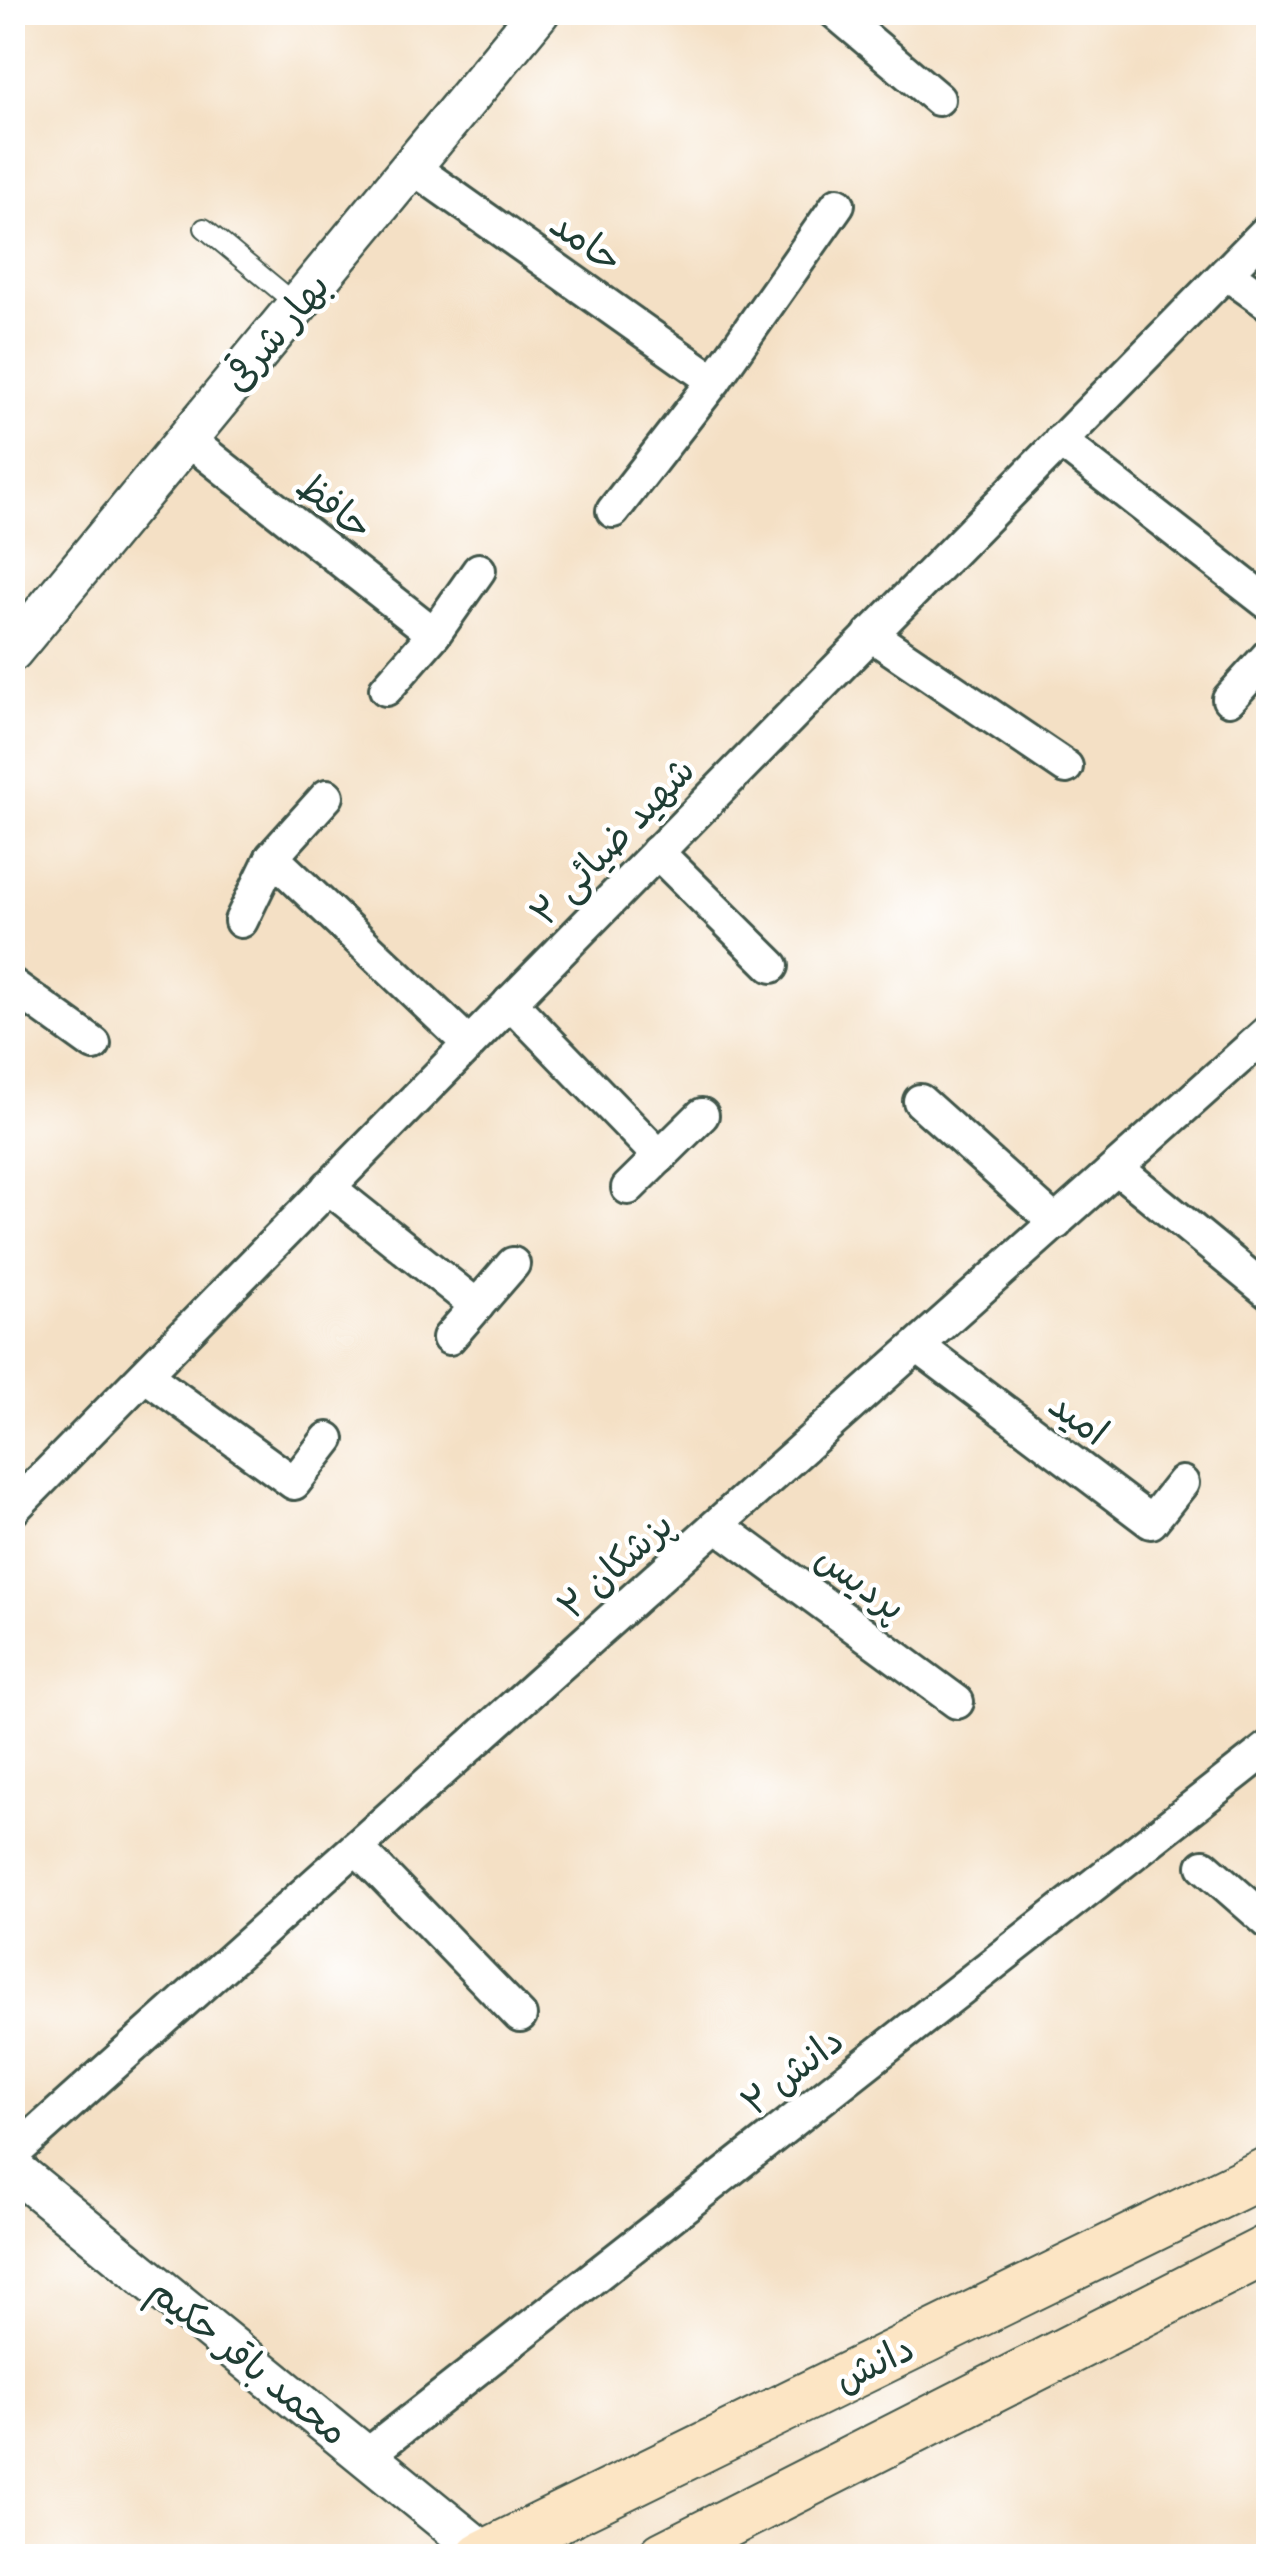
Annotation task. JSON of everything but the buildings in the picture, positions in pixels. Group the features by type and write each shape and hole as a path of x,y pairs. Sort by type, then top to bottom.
{"main road":[{"name":"دانش","path":"485,2556 1268,2171"},
{"name":"دانش","path":"663,2556 1268,2250"}],"street":[{"name":"بهار شرقی","path":"12,651 540,12"},
{"path":"834,12 938,99"},
{"name":"حامد","path":"412,166 714,381"},
{"path":"613,511 714,381 838,204"},
{"name":"شهید ضیائی ۲","path":"12,1510 1268,230"},
{"path":"1226,273 1268,303"},
{"name":"حافظ","path":"187,440 434,634"},
{"path":"1060,441 1268,603"},
{"path":"386,689 434,634 479,570"},
{"path":"870,634 1066,767"},
{"path":"1229,700 1268,656"},
{"path":"241,922 272,856 327,796"},
{"path":"658,852 772,966"},
{"path":"272,856 469,1044"},
{"path":"12,985 94,1044"},
{"path":"510,1002 660,1157"},
{"name":"پزشکان ۲","path":"12,2155 1268,1032"},
{"path":"920,1101 1056,1224"},
{"path":"628,1188 702,1115"},
{"path":"1118,1168 1268,1292"},
{"path":"328,1188 477,1306"},
{"path":"449,1338 513,1264"},
{"name":"امید","path":"919,1347 1151,1522 1182,1483"},
{"path":"144,1375 294,1483 328,1439"},
{"name":"پردیس","path":"718,1526 957,1702"},
{"name":"دانش ۲","path":"366,2456 1268,1748"},
{"path":"357,1848 520,2016"},
{"path":"1204,1866 1268,1922"},
{"name":"محمد باقر حکیم","path":"12,2168 485,2556"}],"lane":[{"path":"204,228 298,306"}]}
